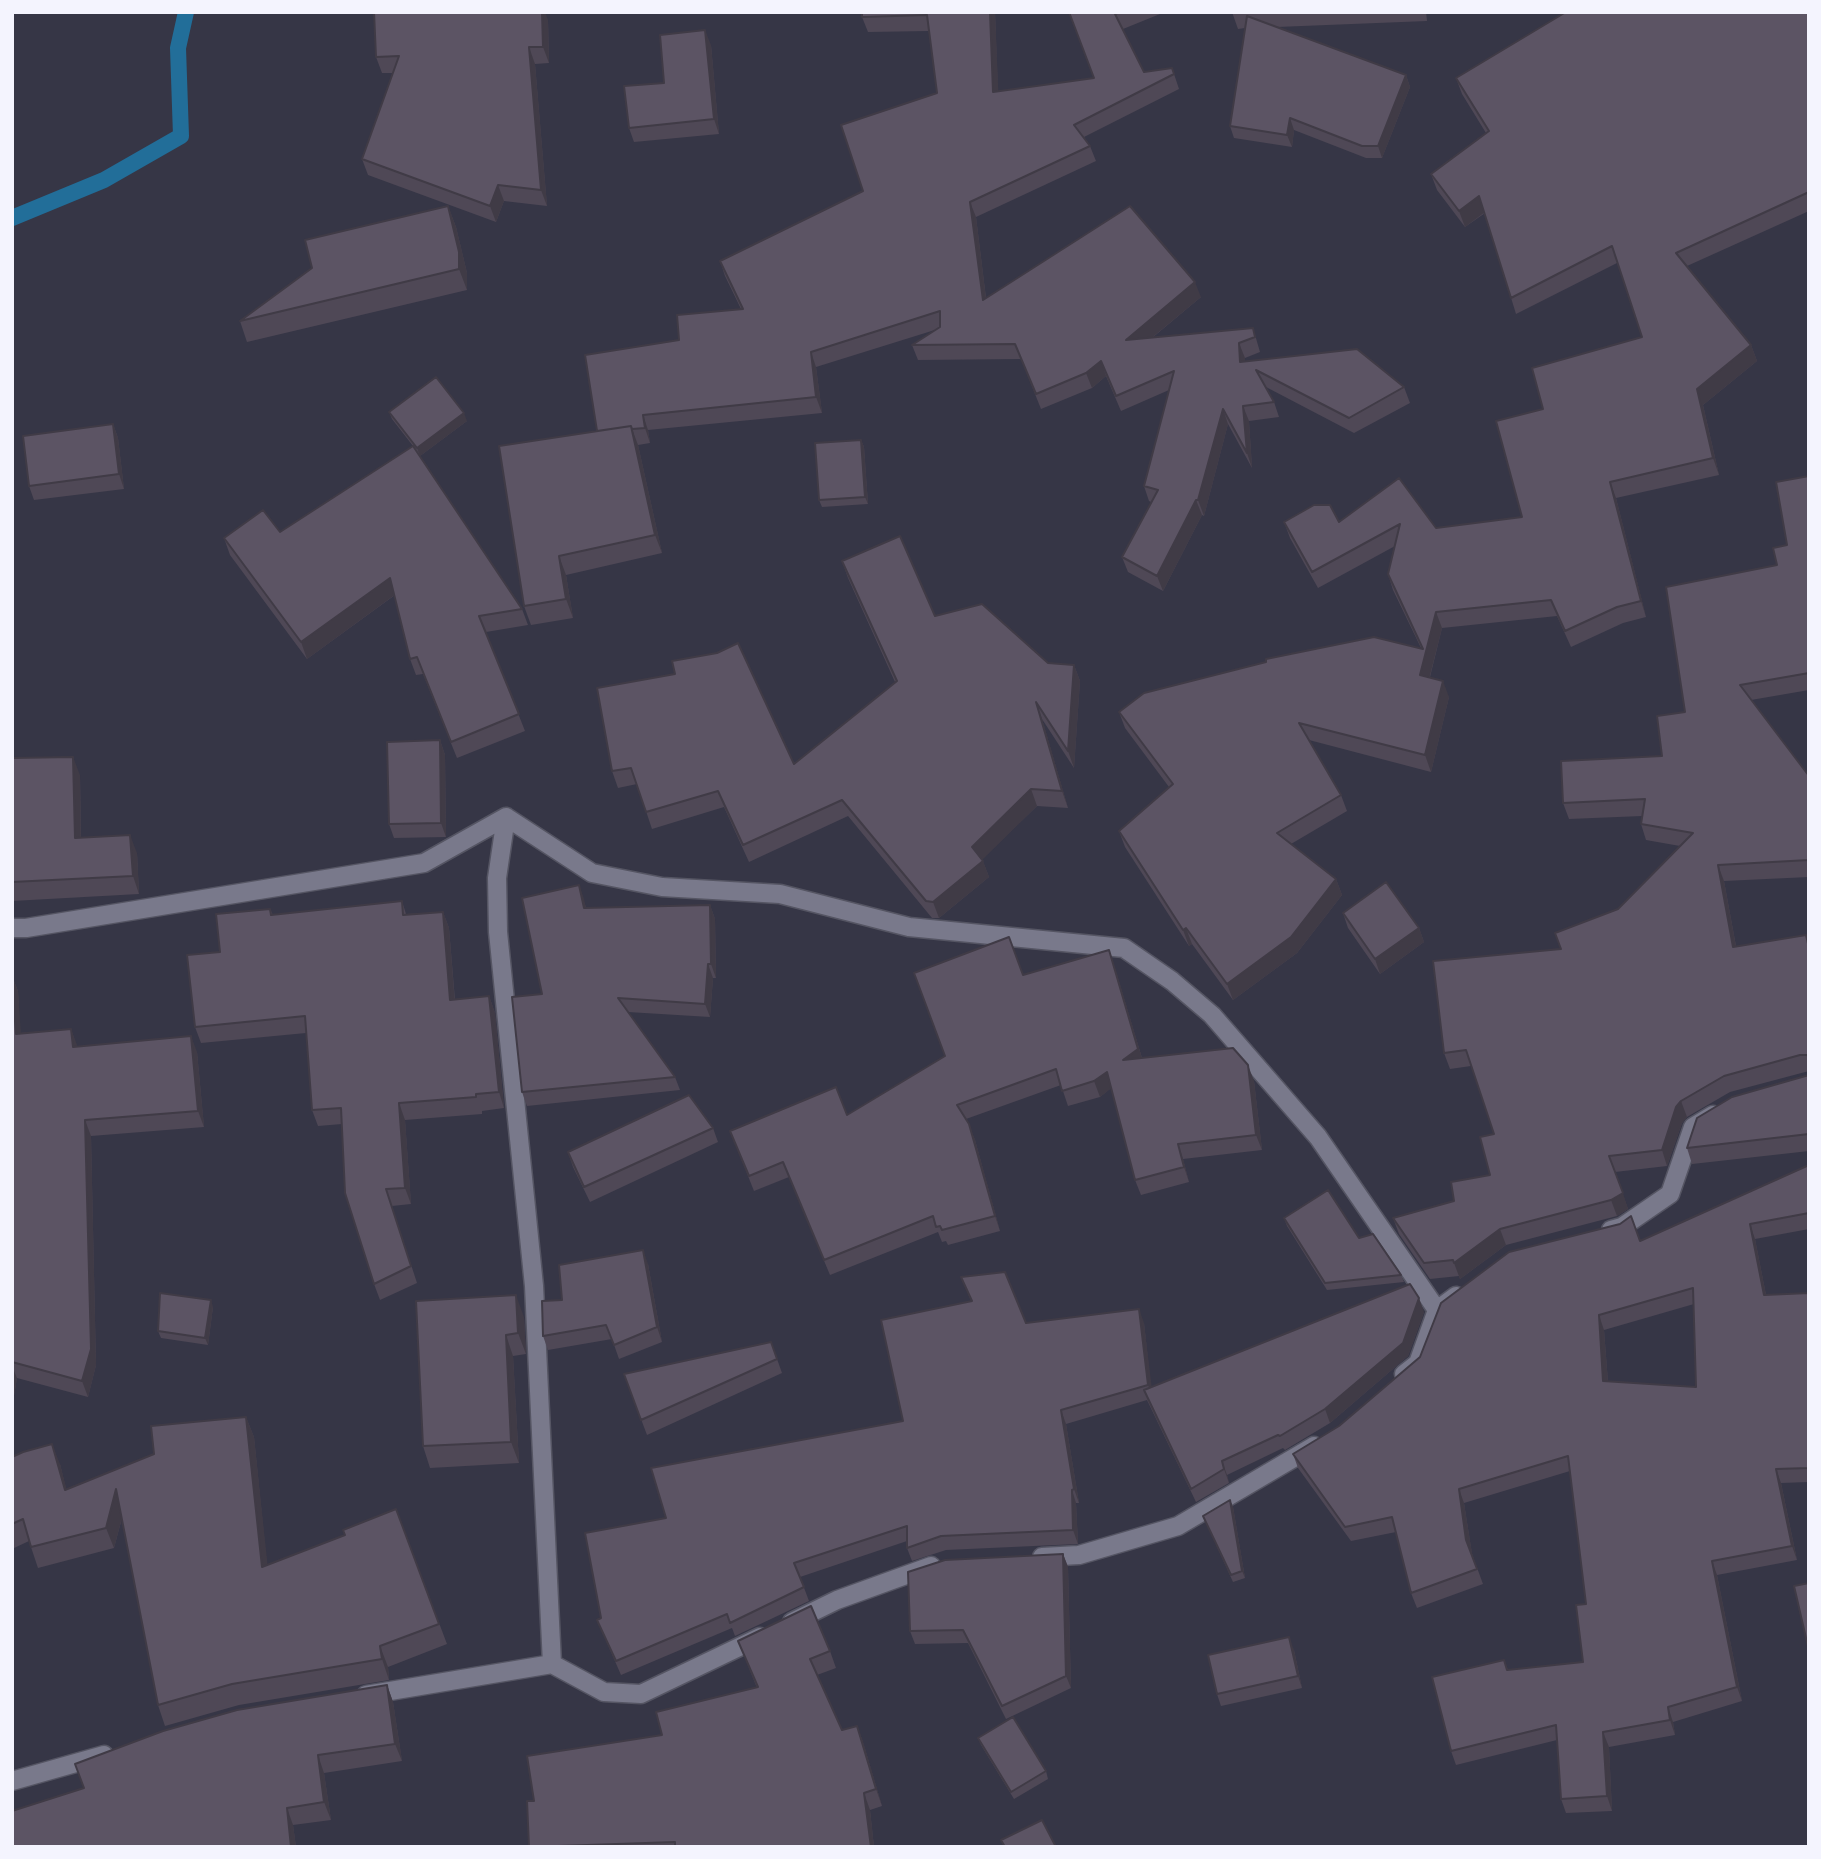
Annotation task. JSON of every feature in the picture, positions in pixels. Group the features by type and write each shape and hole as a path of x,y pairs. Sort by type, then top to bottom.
{"street":[{"path":"12,928 26,928 424,863 506,817"},
{"path":"506,817 592,873 662,887 780,894 909,927 1124,948 1172,981 1212,1016 1318,1137 1437,1310"},
{"path":"506,817 497,878 498,932 534,1286 552,1664"},
{"path":"1597,1233 1622,1227 1670,1194 1693,1126 1723,1109"},
{"path":"1388,1389 1418,1363 1437,1310 1468,1287"},
{"path":"1026,1558 1079,1555 1178,1526 1326,1439"},
{"path":"349,1698 552,1664 604,1692 641,1694 837,1600 947,1561"},
{"path":"12,1781 120,1751"}],"building":[{"path":"374,12 542,12 543,47 529,47 541,190 498,185 490,206 362,159 399,56 376,57"},
{"path":"862,12 990,12 993,92 1094,78 1069,12 1120,12 1115,14 1144,72 1172,68 1174,74 1074,125 1090,146 970,202 983,300 1130,206 1195,282 1126,340 1253,328 1255,337 1239,343 1240,362 1357,349 1404,387 1349,418 1256,370 1274,402 1243,406 1247,453 1223,409 1198,500 1157,576 1122,557 1158,490 1144,486 1174,371 1116,396 1101,361 1086,373 1036,394 1015,344 912,345 940,327 940,311 811,352 816,397 643,415 645,428 632,429 631,426 597,431 585,355 679,340 677,315 743,309 720,261 863,191 841,125 937,93 927,15 862,17"},
{"path":"1566,12 1809,12 1809,192 1676,253 1751,345 1697,389 1713,458 1610,482 1641,601 1617,607 1565,631 1551,600 1436,612 1420,675 1443,681 1425,755 1299,723 1341,795 1277,833 1336,879 1291,937 1227,984 1186,928 1183,930 1119,831 1173,784 1119,712 1144,693 1266,662 1266,659 1374,637 1423,649 1388,574 1400,524 1312,572 1284,522 1314,505 1330,505 1339,522 1399,478 1436,528 1522,517 1496,421 1543,409 1532,368 1642,337 1612,246 1511,298 1479,196 1459,211 1431,174 1489,131 1456,78"},
{"path":"1247,16 1406,75 1378,146 1362,146 1290,118 1287,135 1230,126"},
{"path":"705,30 714,119 629,128 624,86 664,83 660,35"},
{"path":"448,206 459,252 459,269 240,321 312,268 305,240"},
{"path":"436,377 464,413 417,448 389,412"},
{"path":"113,424 119,474 29,486 23,436"},
{"path":"631,426 655,535 559,556 566,599 524,606 499,446"},
{"path":"861,440 865,497 819,500 815,443"},
{"path":"413,446 522,609 479,616 519,714 451,742 417,657 410,659 390,578 301,642 224,538 263,510 280,532"},
{"path":"1809,476 1809,673 1740,685 1809,776 1809,860 1718,865 1733,947 1806,935 1809,948 1809,1057 1800,1055 1724,1076 1681,1101 1676,1107 1662,1150 1609,1156 1623,1193 1611,1200 1500,1229 1454,1263 1453,1260 1424,1263 1393,1218 1454,1201 1451,1182 1490,1175 1480,1137 1494,1134 1466,1050 1444,1053 1433,961 1561,949 1555,933 1618,909 1693,833 1641,824 1645,799 1563,803 1561,761 1662,756 1657,716 1685,712 1666,587 1777,565 1773,548 1787,545 1776,482"},
{"path":"900,536 935,616 982,604 1048,663 1074,665 1068,751 1036,702 1062,791 1031,789 972,847 983,861 933,902 926,901 842,800 743,845 718,791 646,812 631,768 612,771 597,688 675,674 672,661 717,653 738,643 794,764 897,681 842,561"},
{"path":"440,740 441,823 389,824 387,742"},
{"path":"73,757 75,838 130,835 133,876 12,882 12,758"},
{"path":"1386,882 1419,928 1375,959 1343,913"},
{"path":"579,885 584,908 710,905 711,964 708,964 705,1004 618,998 675,1077 522,1092 512,997 542,994 522,898"},
{"path":"402,901 403,915 443,912 450,1000 489,996 499,1092 476,1094 476,1097 399,1103 405,1188 386,1189 411,1266 374,1284 345,1193 341,1108 312,1110 305,1016 195,1027 187,955 220,952 216,914 270,909 271,915"},
{"path":"1009,937 1023,975 1109,950 1138,1049 1123,1060 1233,1048 1248,1065 1256,1135 1178,1144 1184,1167 1135,1180 1107,1072 1094,1081 1062,1091 1056,1069 957,1105 969,1124 995,1216 942,1230 940,1226 936,1227 933,1216 824,1260 783,1162 749,1176 730,1131 836,1087 847,1115 945,1056 914,973"},
{"path":"12,983 16,1034 71,1029 73,1047 191,1036 198,1111 85,1120 91,1349 82,1381 12,1362"},
{"path":"1809,1075 1809,1134 1687,1148 1697,1118 1732,1097"},
{"path":"689,1095 713,1128 584,1187 568,1152"},
{"path":"1809,1165 1809,1213 1750,1224 1764,1295 1809,1293 1809,1468 1776,1469 1792,1546 1712,1561 1737,1687 1668,1707 1670,1720 1603,1732 1607,1796 1561,1799 1556,1725 1451,1751 1432,1677 1504,1660 1507,1670 1583,1662 1576,1605 1586,1604 1568,1456 1459,1489 1466,1540 1477,1569 1411,1593 1392,1517 1345,1527 1293,1454 1339,1426 1420,1357 1441,1303 1509,1252 1620,1224 1631,1216 1640,1241","holes":["1693,1288 1696,1387 1603,1381 1599,1315"]},
{"path":"1328,1190 1359,1238 1373,1234 1401,1275 1325,1283 1284,1218"},
{"path":"643,1250 657,1327 614,1345 606,1325 543,1336 542,1301 562,1300 559,1265"},
{"path":"1005,1272 1026,1323 1139,1309 1148,1385 1061,1410 1074,1489 1073,1530 941,1536 907,1548 907,1526 794,1563 804,1587 730,1623 727,1614 616,1661 597,1620 601,1618 585,1533 666,1518 651,1468 903,1421 881,1320 972,1301 961,1277"},
{"path":"1410,1284 1419,1298 1403,1343 1325,1409 1280,1436 1222,1461 1224,1469 1191,1489 1144,1390"},
{"path":"160,1293 211,1300 205,1338 158,1331"},
{"path":"516,1295 518,1333 506,1335 511,1442 423,1446 416,1301"},
{"path":"771,1342 777,1359 641,1420 624,1374"},
{"path":"246,1417 262,1567 345,1535 343,1530 396,1509 439,1624 380,1646 382,1659 232,1684 158,1705 116,1489 106,1528 31,1547 23,1519 12,1524 12,1457 52,1444 65,1490 154,1454 151,1426"},
{"path":"1230,1500 1242,1571 1231,1575 1203,1516"},
{"path":"1063,1554 1066,1676 1002,1706 963,1630 910,1631 908,1572 945,1560"},
{"path":"1809,1583 1809,1651 1794,1586"},
{"path":"811,1606 830,1651 810,1659 842,1730 857,1726 876,1789 864,1793 871,1847 675,1847 675,1842 529,1847 527,1801 534,1801 527,1756 662,1735 656,1712 758,1687 738,1641"},
{"path":"1289,1637 1298,1676 1217,1694 1208,1655"},
{"path":"387,1685 395,1744 318,1755 324,1802 287,1808 291,1847 12,1847 12,1811 84,1788 75,1764 163,1731 237,1710"},
{"path":"1013,1717 1046,1771 1011,1792 978,1738"},
{"path":"1042,1820 1056,1847 1005,1847 1001,1840"}],"waterway":[{"path":"12,218 104,180 181,136 178,48 186,12"}]}
